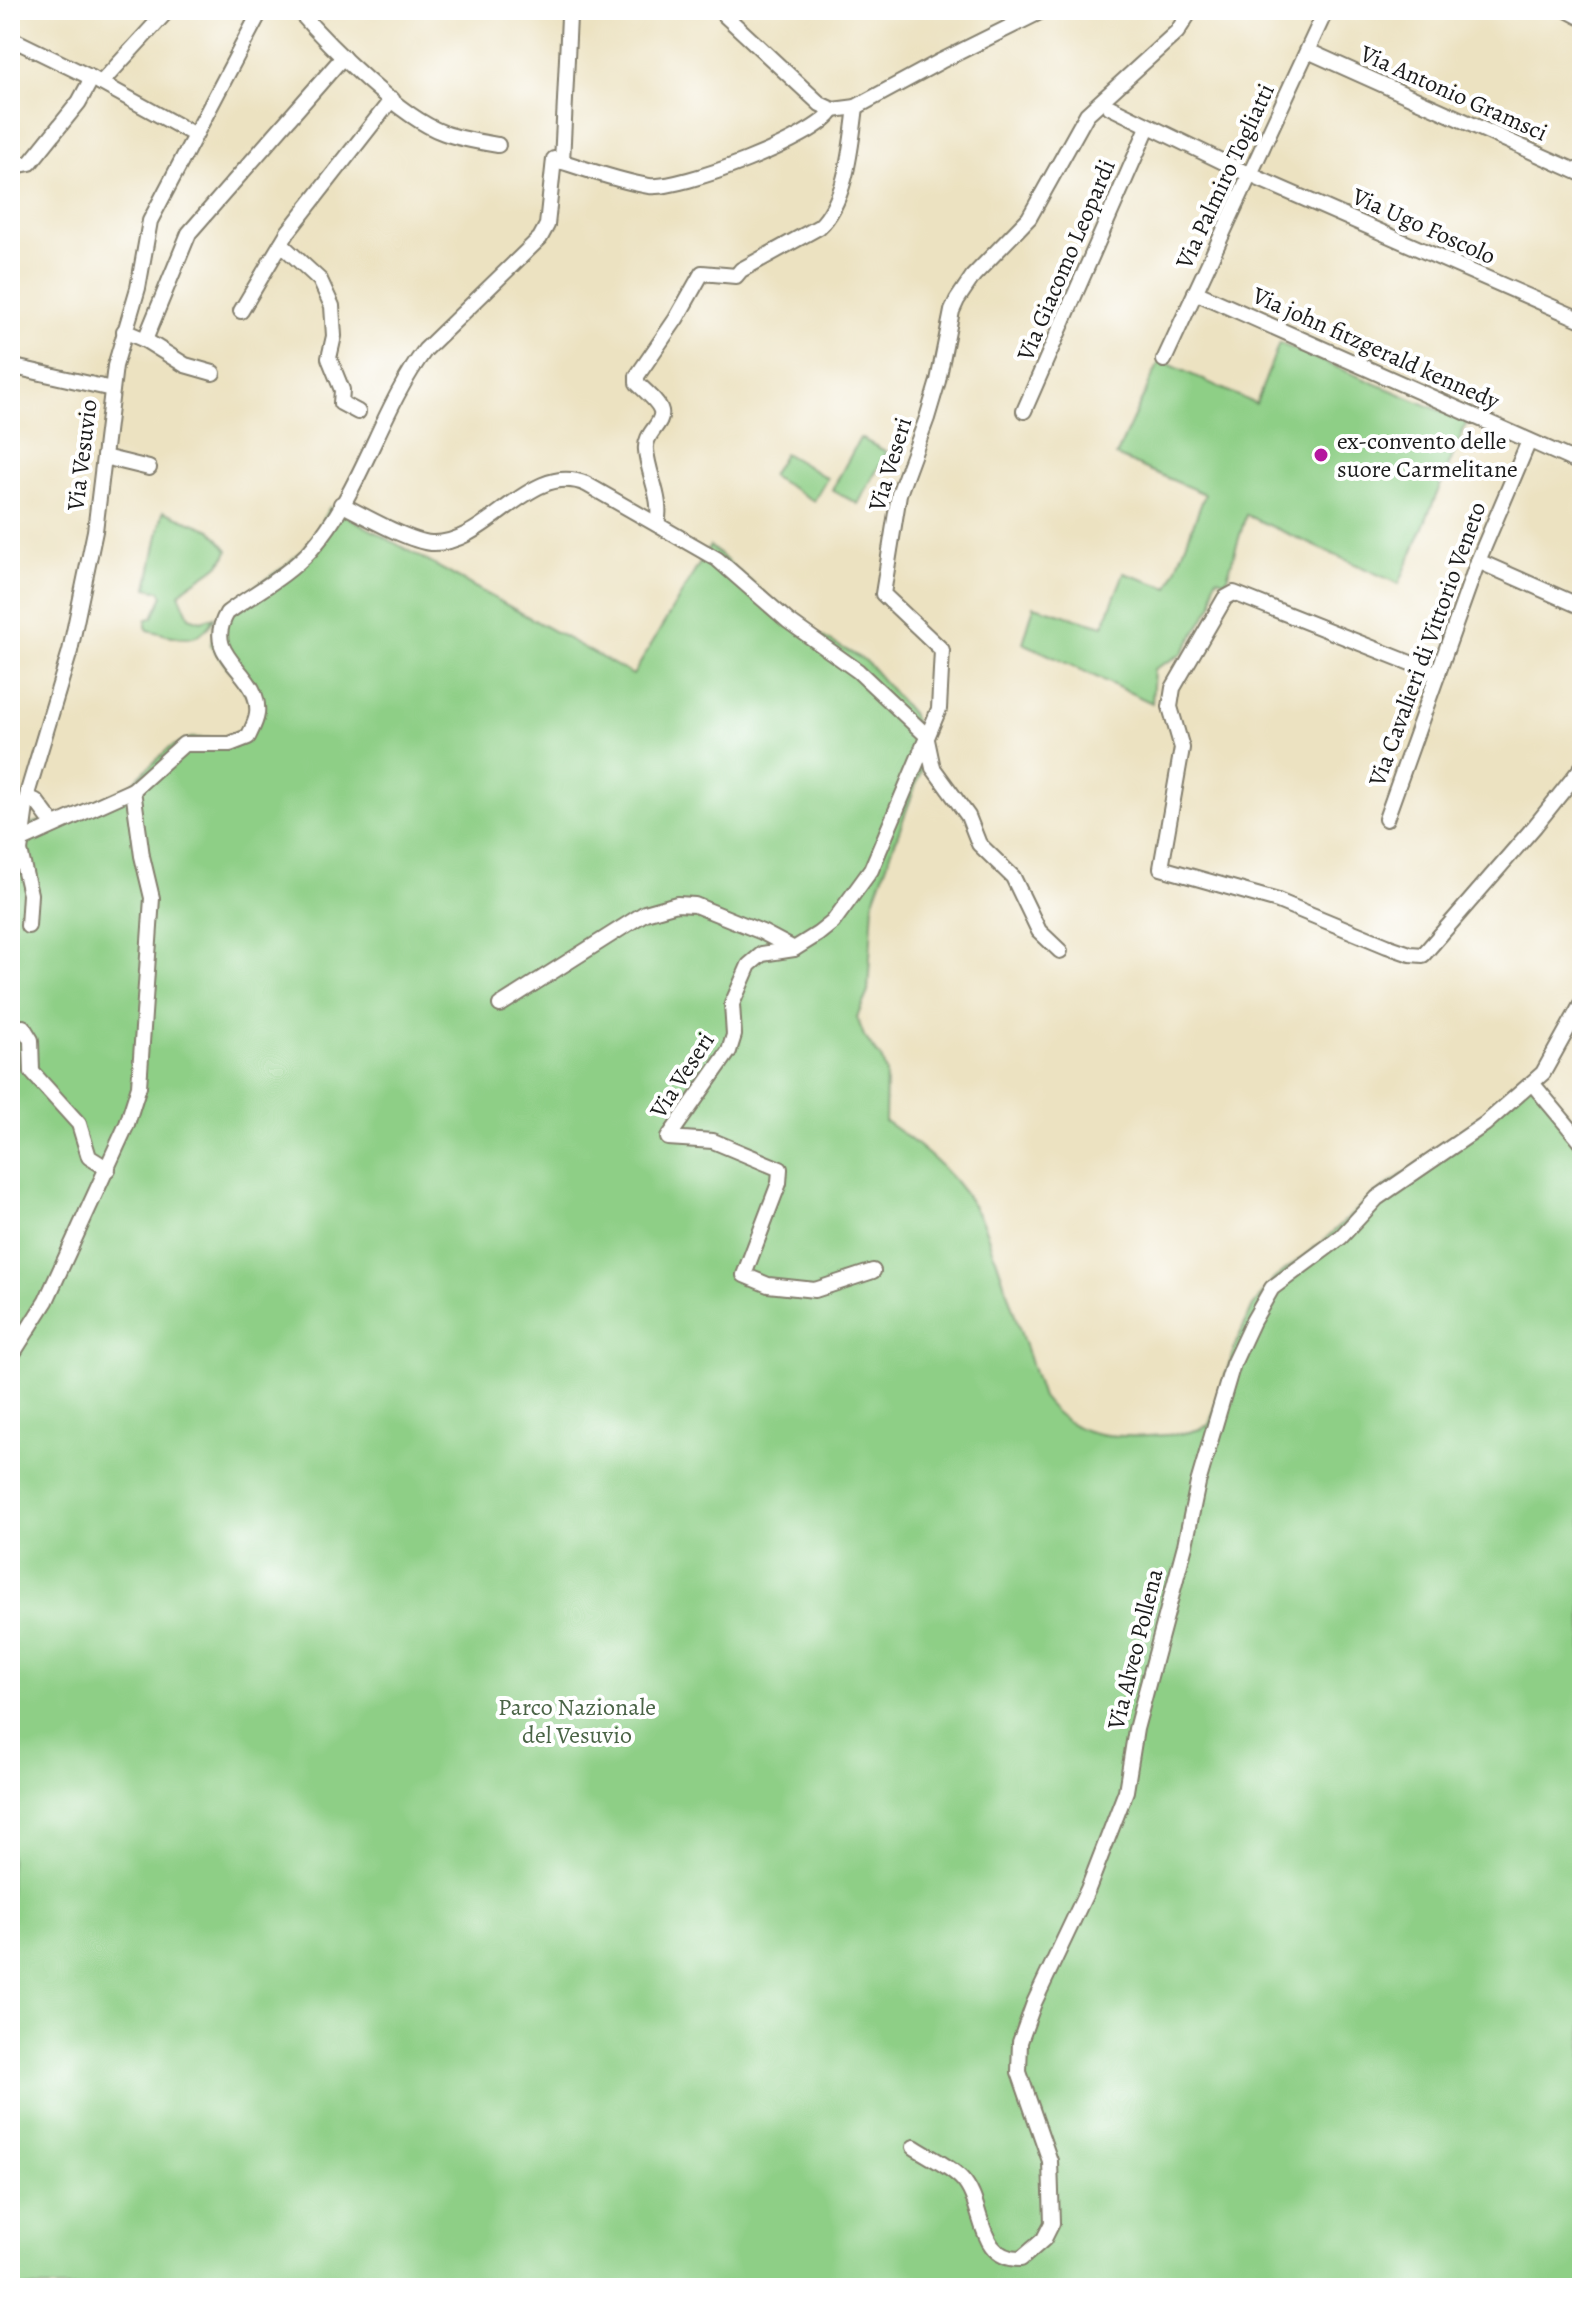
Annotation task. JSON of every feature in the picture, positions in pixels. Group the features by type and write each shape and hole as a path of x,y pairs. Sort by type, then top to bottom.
{"street":[{"path":"10,184 12,168 30,163 96,81 168,10"},
{"name":"Via Vesuvio","path":"28,926 30,894 16,839 70,651 95,531 112,389 124,331 138,288 150,221 261,10"},
{"path":"298,10 343,57 418,120 442,132 498,145"},
{"path":"719,10 820,104 833,110 856,107 1044,10"},
{"name":"Via Veseri","path":"873,1271 815,1290 768,1285 744,1275 779,1183 780,1169 713,1141 668,1138 729,1051 734,1035 732,1004 749,965 762,954 794,949 833,922 871,870 939,709 942,650 883,594 899,494 938,381 952,311 973,276 1029,218 1087,114 1177,32 1191,10"},
{"name":"Via Palmiro Togliatti","path":"1164,360 1326,10"},
{"path":"1567,10 1582,18"},
{"path":"16,839 133,790 184,744 230,744 248,737 256,720 257,702 246,678 223,650 220,626 227,613 311,550 360,476 414,365 425,350 540,238 547,225 558,160 569,17"},
{"path":"10,38 195,135"},
{"name":"Via Antonio Gramsci","path":"1308,51 1582,174"},
{"path":"145,340 189,233 343,57"},
{"path":"241,311 281,244 392,99"},
{"path":"657,524 658,501 645,451 646,440 662,416 661,408 637,383 637,376 676,319 702,273 736,276 741,270 828,219 836,204 850,150 856,107"},
{"path":"1110,107 1248,174"},
{"path":"558,160 651,186 696,178 762,154 826,121 833,110"},
{"name":"Via Giacomo Leopardi","path":"1024,411 1148,127"},
{"name":"Via Ugo Foscolo","path":"1248,174 1582,320"},
{"path":"281,244 320,280 326,292 335,324 329,358 342,390 339,400 344,406 358,412"},
{"name":"Via john fitzgerald kennedy","path":"1195,292 1582,464"},
{"path":"124,331 185,365 213,373"},
{"path":"10,366 112,389"},
{"name":"Via Cavalieri di Vittorio Veneto","path":"1386,819 1478,561 1529,441"},
{"path":"104,457 149,468"},
{"path":"341,504 416,539 442,542 472,529 542,485 565,479 586,484 717,559 788,621 858,671 926,735 933,768 968,816 979,844 1013,877 1039,931 1060,951"},
{"path":"1478,561 1582,607"},
{"path":"1438,674 1234,593 1225,598 1173,688 1170,707 1182,748 1161,868 1278,901 1387,946 1423,955 1582,767"},
{"path":"10,1358 46,1301 108,1169 139,1086 152,898 142,856 133,790"},
{"path":"27,797 36,801 54,825"},
{"path":"500,1005 645,913 677,904 695,905 762,932 794,949"},
{"name":"Via Alveo Pollena","path":"914,2147 961,2177 969,2187 985,2233 996,2253 1009,2259 1021,2259 1044,2239 1052,2223 1050,2161 1019,2072 1020,2042 1034,2003 1088,1889 1126,1791 1136,1729 1185,1545 1198,1483 1233,1364 1272,1288 1341,1237 1377,1198 1485,1124 1543,1073 1582,1003"},
{"path":"23,1027 31,1040 32,1072 79,1124 89,1157 108,1169"},
{"path":"1532,1083 1582,1143"}],"green space":[{"path":"1279,343 1467,422 1399,584 1246,515 1226,581 1217,578 1214,583 1213,604 1182,654 1154,669 1152,703 1023,643 1034,606 1103,626 1124,573 1169,588 1205,494 1116,456 1160,360 1256,404"},
{"path":"860,438 887,452 858,504 832,490"},
{"path":"784,453 827,478 814,501 771,476"},
{"name":"Parco Nazionale del Vesuvio","path":"330,507 633,675 710,546 798,623 866,661 911,713 928,751 873,903 868,992 857,1017 864,1036 882,1060 886,1073 885,1121 941,1166 964,1192 985,1228 1042,1397 1053,1410 1077,1427 1116,1436 1148,1436 1187,1433 1209,1425 1237,1341 1253,1306 1274,1279 1323,1241 1371,1197 1496,1108 1535,1070 1582,1133 1582,2288 10,2288 10,828 60,817 127,788 169,748 191,738 228,739 246,726 252,706 211,645 215,622 224,607 284,567 305,548"},
{"path":"163,511 211,530 228,550 220,563 179,594 189,617 201,621 214,617 202,633 194,637 177,637 146,627 146,620 153,617 163,596 160,591 147,588"}],"place":[{"name":"ex-convento delle suore Carmelitane","path":"1321,455"}]}
